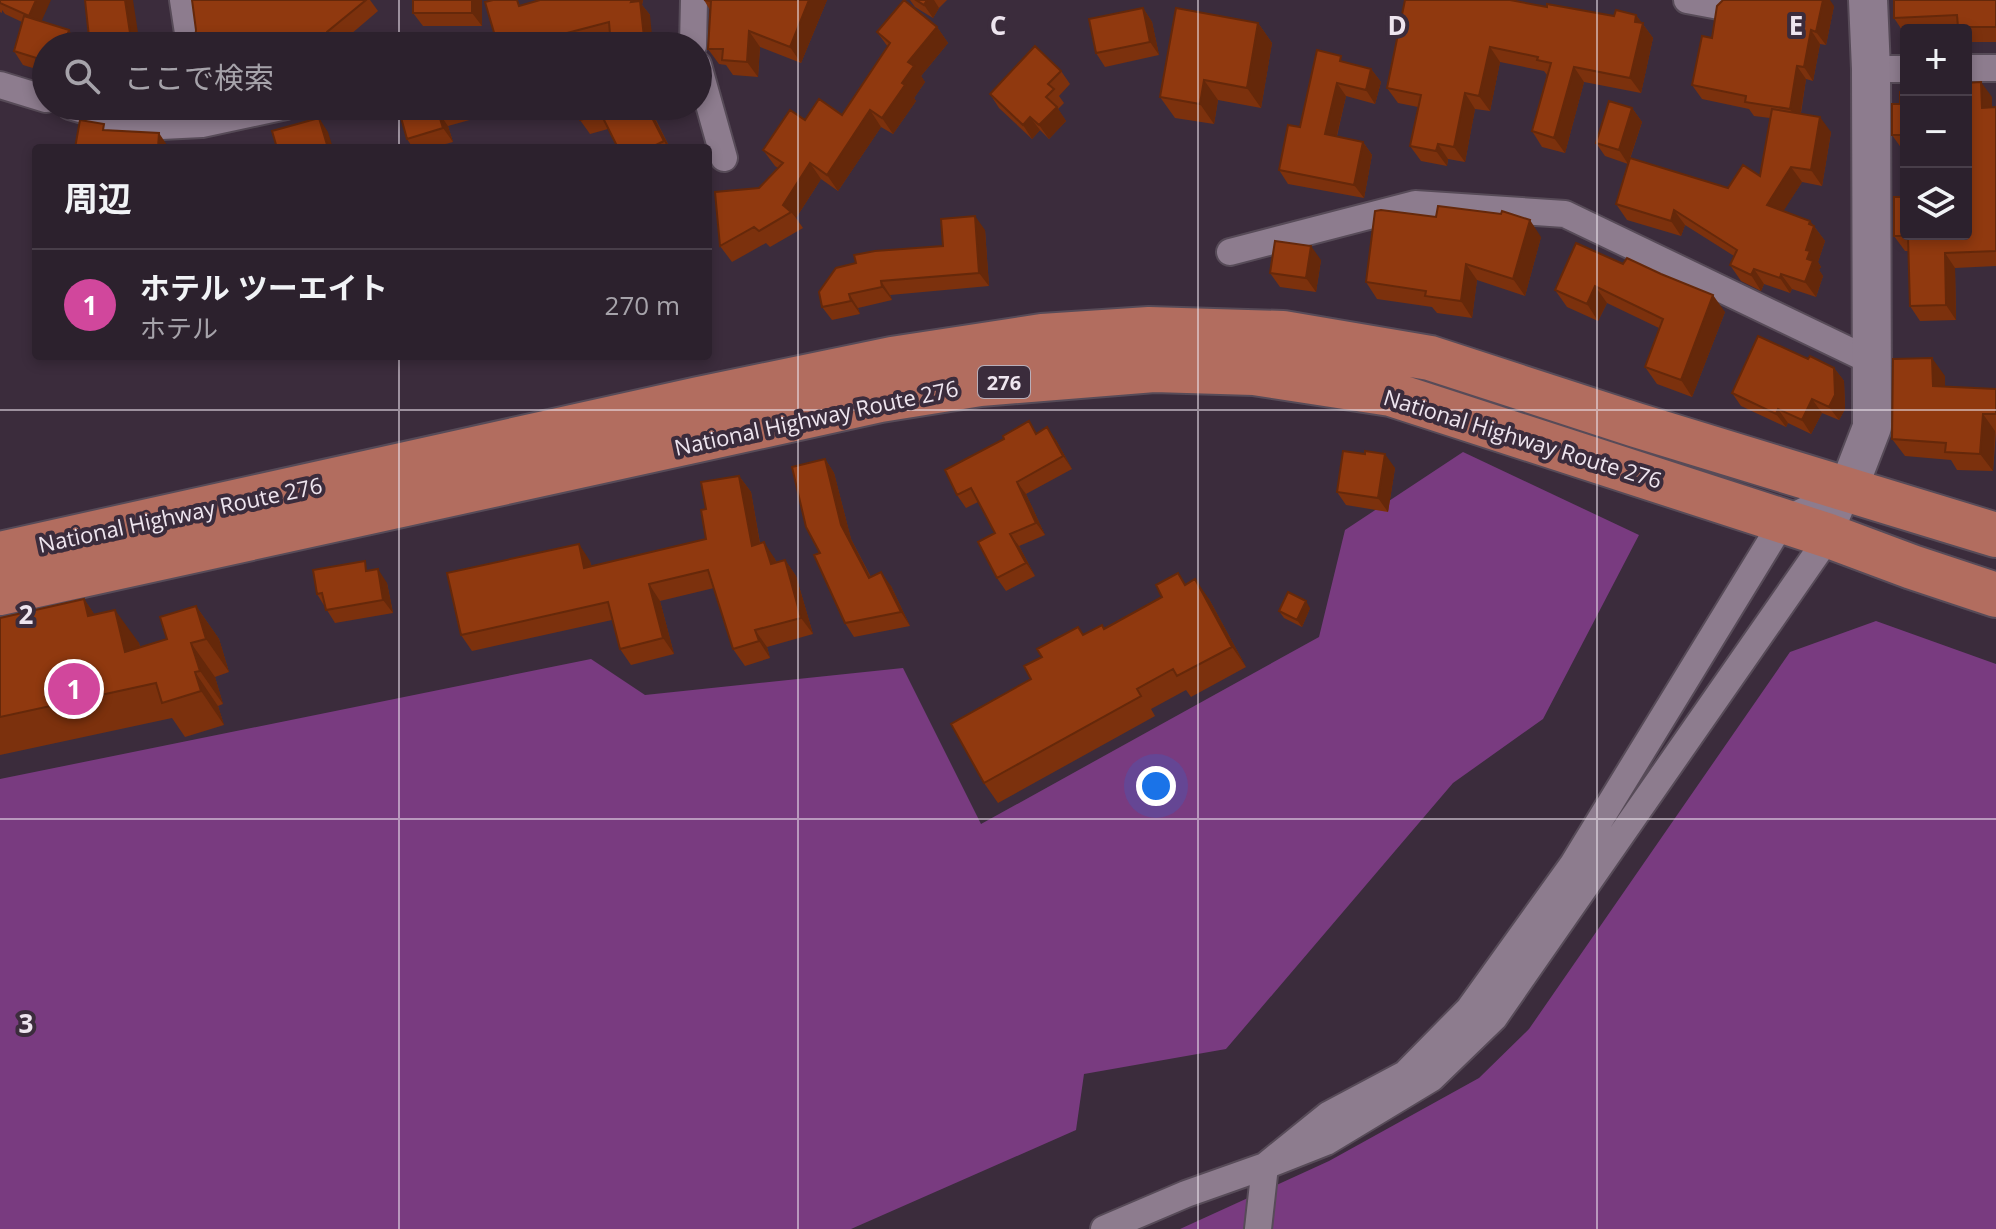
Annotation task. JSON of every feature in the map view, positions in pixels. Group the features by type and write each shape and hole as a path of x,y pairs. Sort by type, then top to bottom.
{"highway":[{"name":"National Highway Route 276","path":"6,565 699,399 892,359 1042,336 1149,329 1283,333 1430,358 1636,425 1996,535"},
{"name":"National Highway Route 276","path":"6,565 197,551 880,400 980,384 1154,370 1254,373 1391,394 1829,536 1996,595"}],"street":[{"path":"183,0 188,32"},
{"path":"693,32 694,0"},
{"path":"1687,0 1719,6 1720,0"},
{"path":"1104,1229 1186,1194 1326,1142 1432,1078 1494,1018 1829,536 1872,427 1888,69 1868,0"},
{"path":"1972,68 1996,68"},
{"path":"0,85 32,95"},
{"path":"712,115 724,158"},
{"path":"117,120 141,127 176,120"},
{"path":"1230,252 1415,204 1565,214 1873,362"},
{"path":"1258,1229 1265,1166 1328,1115 1405,1074 1469,1009 1573,864 1783,521 1848,489"}],"shaded area":[{"path":"1463,452 1639,535 1543,719 1453,783 1226,1049 1084,1074 1076,1130 851,1229 0,1229 0,779 591,659 645,695 903,668 981,824 1319,637 1345,530"},
{"path":"1876,621 1996,664 1996,1229 1180,1229 1329,1161 1479,1078 1529,1029 1790,652"}],"building":[{"path":"0,0 36,0 29,16 0,3"},
{"path":"85,0 125,0 130,32 88,32"},
{"path":"192,0 366,0 327,32 196,30"},
{"path":"413,0 472,0 472,13 413,13"},
{"path":"517,0 519,6 540,0 640,1 643,32 610,32 609,22 571,32 494,32 485,2"},
{"path":"704,0 809,0 790,47 749,31 747,62 722,60 723,49 712,49 712,32 709,32 711,1"},
{"path":"904,0 937,27 908,62 914,66 882,118 870,110 827,175 810,163 783,205 791,212 759,231 754,227 720,246 715,192 759,188 783,163 763,150 790,110 805,120 819,99 842,115 890,43 877,32"},
{"path":"1405,0 1510,0 1614,16 1616,10 1636,15 1635,22 1643,23 1630,78 1574,67 1554,138 1532,131 1551,63 1537,60 1538,57 1490,47 1479,96 1465,93 1454,147 1438,144 1436,151 1410,146 1421,95 1387,88"},
{"path":"1723,0 1823,0 1816,32 1811,30 1804,67 1797,66 1790,109 1745,102 1746,96 1692,85 1702,36 1712,38 1717,6"},
{"path":"1894,0 1996,0 1996,27 1958,24 1957,15 1894,18"},
{"path":"1143,8 1150,42 1096,53 1089,19"},
{"path":"1176,8 1258,23 1247,88 1204,80 1200,104 1160,97"},
{"path":"24,16 69,30 32,32 32,57 14,51"},
{"path":"1035,46 1061,71 1048,84 1054,89 1046,97 1057,107 1039,125 1030,117 1023,125 990,94"},
{"path":"1317,50 1341,56 1340,61 1371,69 1366,90 1337,83 1325,134 1363,142 1354,185 1279,170 1288,125 1300,127"},
{"path":"1981,82 1982,108 1996,107 1996,251 1945,253 1946,305 1910,306 1908,240 1972,240 1972,83"},
{"path":"1609,101 1632,108 1619,150 1596,143"},
{"path":"1892,104 1900,104 1900,135 1892,135"},
{"path":"1772,109 1820,117 1811,170 1791,167 1767,205 1810,221 1809,224 1814,226 1806,250 1810,251 1807,259 1813,261 1805,282 1754,269 1751,275 1730,265 1737,250 1674,210 1671,221 1616,204 1630,158 1728,188 1743,165 1760,176"},
{"path":"80,120 104,124 103,130 159,133 158,144 76,144"},
{"path":"320,120 327,144 276,144 272,131"},
{"path":"402,120 440,120 443,128 407,139"},
{"path":"604,120 653,120 664,141 658,144 616,144"},
{"path":"1894,197 1900,197 1900,236 1894,236"},
{"path":"1438,206 1501,214 1502,211 1530,220 1513,279 1466,264 1461,301 1425,296 1426,291 1366,282 1375,211 1436,217"},
{"path":"975,216 979,273 881,281 882,287 849,294 851,301 822,307 819,292 836,268 856,263 854,255 943,246 941,219"},
{"path":"1275,241 1311,246 1306,278 1270,273"},
{"path":"1576,243 1623,264 1627,258 1713,295 1681,380 1645,367 1663,319 1595,286 1587,304 1555,290"},
{"path":"1758,336 1834,368 1835,395 1829,407 1812,399 1802,420 1778,409 1776,414 1732,393"},
{"path":"1932,358 1933,386 1996,389 1996,414 1983,414 1980,454 1945,452 1946,443 1892,439 1893,359"},
{"path":"1029,421 1036,434 1047,427 1063,456 1017,482 1036,523 1010,534 1026,563 997,578 978,542 995,533 971,488 957,495 945,470 1004,439 1003,436"},
{"path":"1343,451 1385,454 1378,498 1337,492"},
{"path":"825,459 841,525 869,578 881,572 901,612 845,623 814,555 820,553 806,527 792,467"},
{"path":"739,476 752,546 764,542 771,564 785,560 801,618 755,630 759,641 733,649 708,570 649,584 663,638 620,649 608,602 461,635 447,573 579,544 584,568 706,539 701,510 706,509 701,482"},
{"path":"365,561 366,571 378,569 383,600 326,610 322,593 317,594 313,570"},
{"path":"1178,573 1185,585 1195,579 1232,647 1177,676 1173,669 1137,689 1141,696 984,783 951,724 1031,679 1024,666 1042,657 1037,649 1078,627 1083,635 1102,625 1104,629 1162,597 1156,585"},
{"path":"1288,592 1306,601 1297,620 1279,611"},
{"path":"84,599 88,616 115,610 125,652 167,639 160,617 196,606 206,639 191,643 200,671 195,672 201,691 162,703 156,683 0,717 0,618"}],"place":[{"name":"ホテル ツーエイト","path":"74,689"}]}
